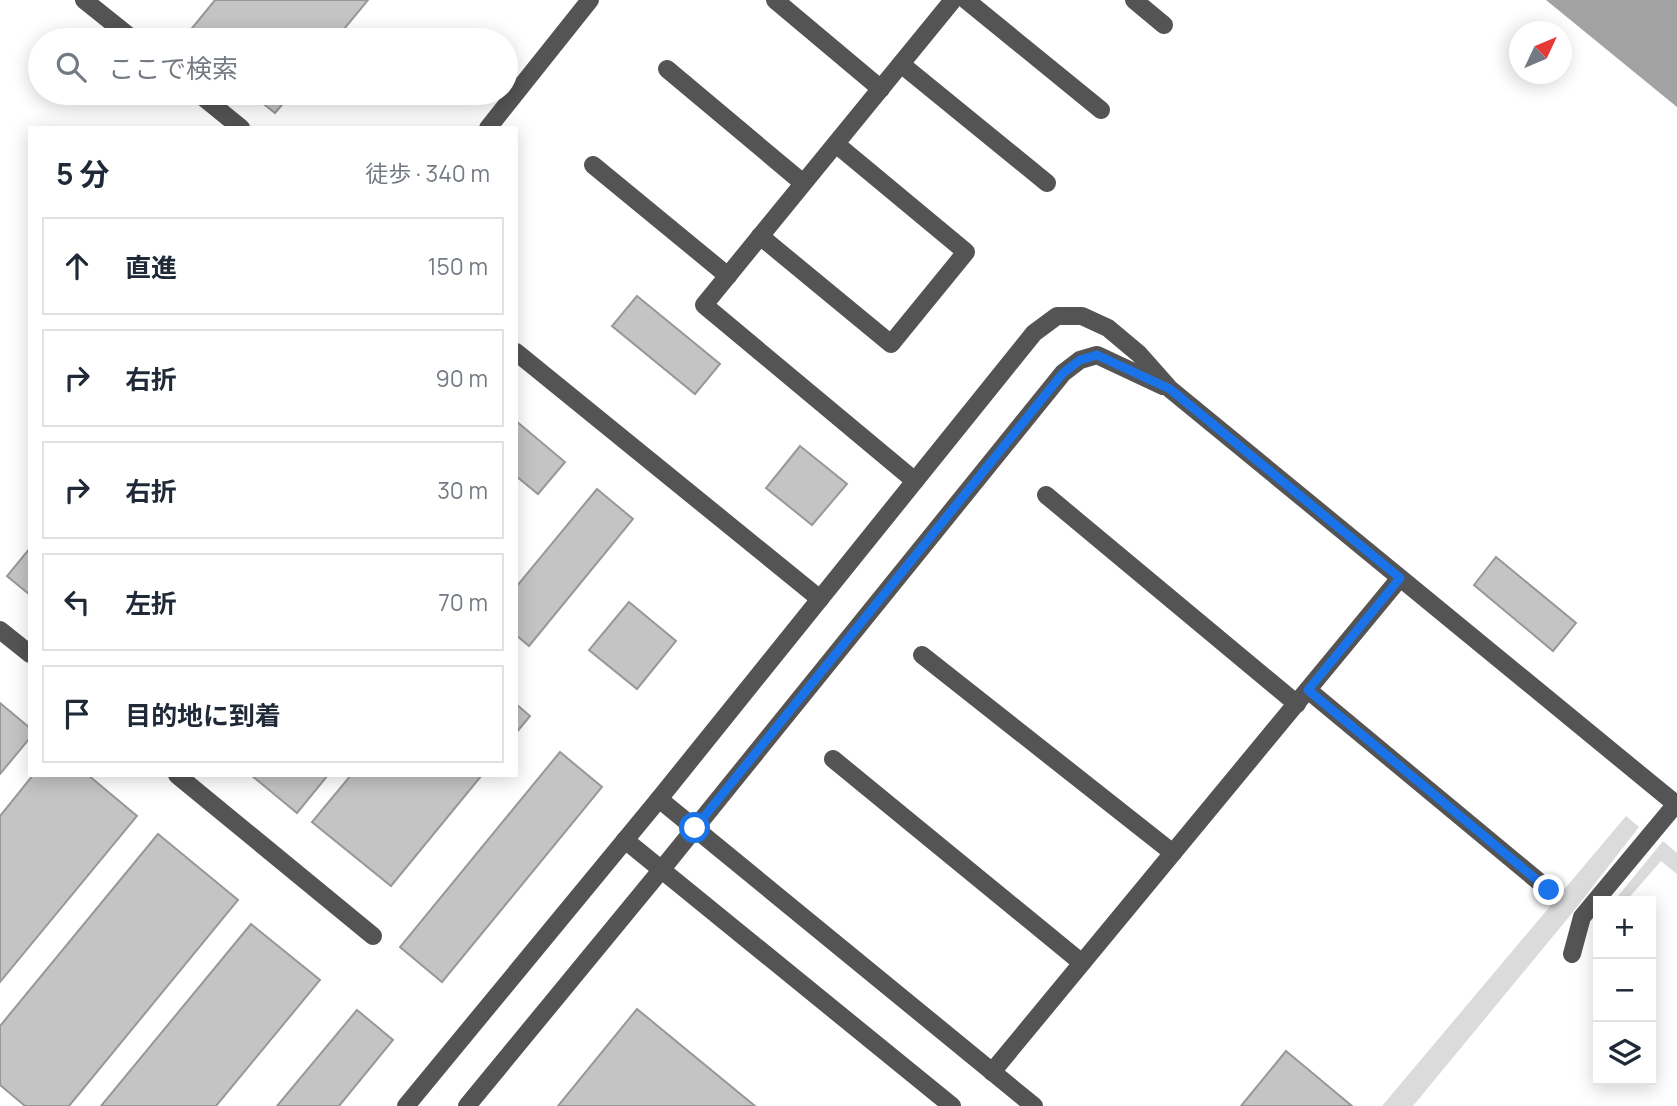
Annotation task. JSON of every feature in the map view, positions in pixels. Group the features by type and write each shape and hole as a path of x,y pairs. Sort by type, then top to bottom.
{"street":[{"path":"84,0 119,28"},
{"path":"518,90 590,0"},
{"path":"775,0 881,89"},
{"path":"915,481 704,304 953,0"},
{"path":"966,0 1101,110"},
{"path":"1133,0 1164,25"},
{"path":"901,64 1047,183"},
{"path":"667,68 803,183"},
{"path":"213,105 239,126"},
{"path":"490,126 506,105"},
{"path":"760,236 891,344 966,252 836,144"},
{"path":"593,165 728,276"},
{"path":"406,1106 659,799 1034,333 1057,316 1082,316 1108,328 1139,354 1170,389 1676,805 1581,917 1572,954"},
{"path":"518,354 820,599"},
{"path":"467,1106 1063,373 1080,360 1097,355 1170,389"},
{"path":"1046,495 1549,890"},
{"path":"992,1072 1400,578"},
{"path":"0,630 28,652"},
{"path":"922,655 1172,853"},
{"path":"833,759 1083,963"},
{"path":"179,777 373,936"},
{"path":"659,799 1033,1106"},
{"path":"625,840 952,1106"}],"shaded area":[{"path":"1546,0 1677,0 1677,107 1572,21"},
{"path":"1626,816 1639,827 1573,912 1413,1106 1382,1106"},
{"path":"1663,841 1677,853 1677,874 1661,861 1630,896 1618,896"}],"building":[{"path":"215,0 368,0 345,28 192,28"},
{"path":"265,105 282,105 275,113"},
{"path":"637,296 720,364 695,394 612,326"},
{"path":"518,423 565,462 538,494 518,478"},
{"path":"800,446 847,484 812,525 766,488"},
{"path":"597,489 633,519 529,646 518,637 518,585"},
{"path":"28,550 28,593 7,576"},
{"path":"1496,557 1576,623 1553,651 1474,585"},
{"path":"629,602 676,641 637,689 589,650"},
{"path":"0,703 28,726 28,740 0,774"},
{"path":"518,706 530,716 518,731"},
{"path":"560,752 602,787 442,982 400,947"},
{"path":"31,777 90,777 137,816 0,982 0,816"},
{"path":"253,777 326,777 297,813"},
{"path":"349,777 480,777 391,886 312,822"},
{"path":"158,834 238,900 69,1106 25,1106 0,1085 0,1026"},
{"path":"251,924 320,980 216,1106 101,1106"},
{"path":"637,1009 755,1106 558,1106"},
{"path":"357,1010 393,1040 339,1106 277,1106"},
{"path":"1286,1051 1352,1106 1241,1106"}],"route":[{"path":"695,828 1063,373 1080,360 1097,355 1170,389 1400,578 1308,690 1549,890"}]}
